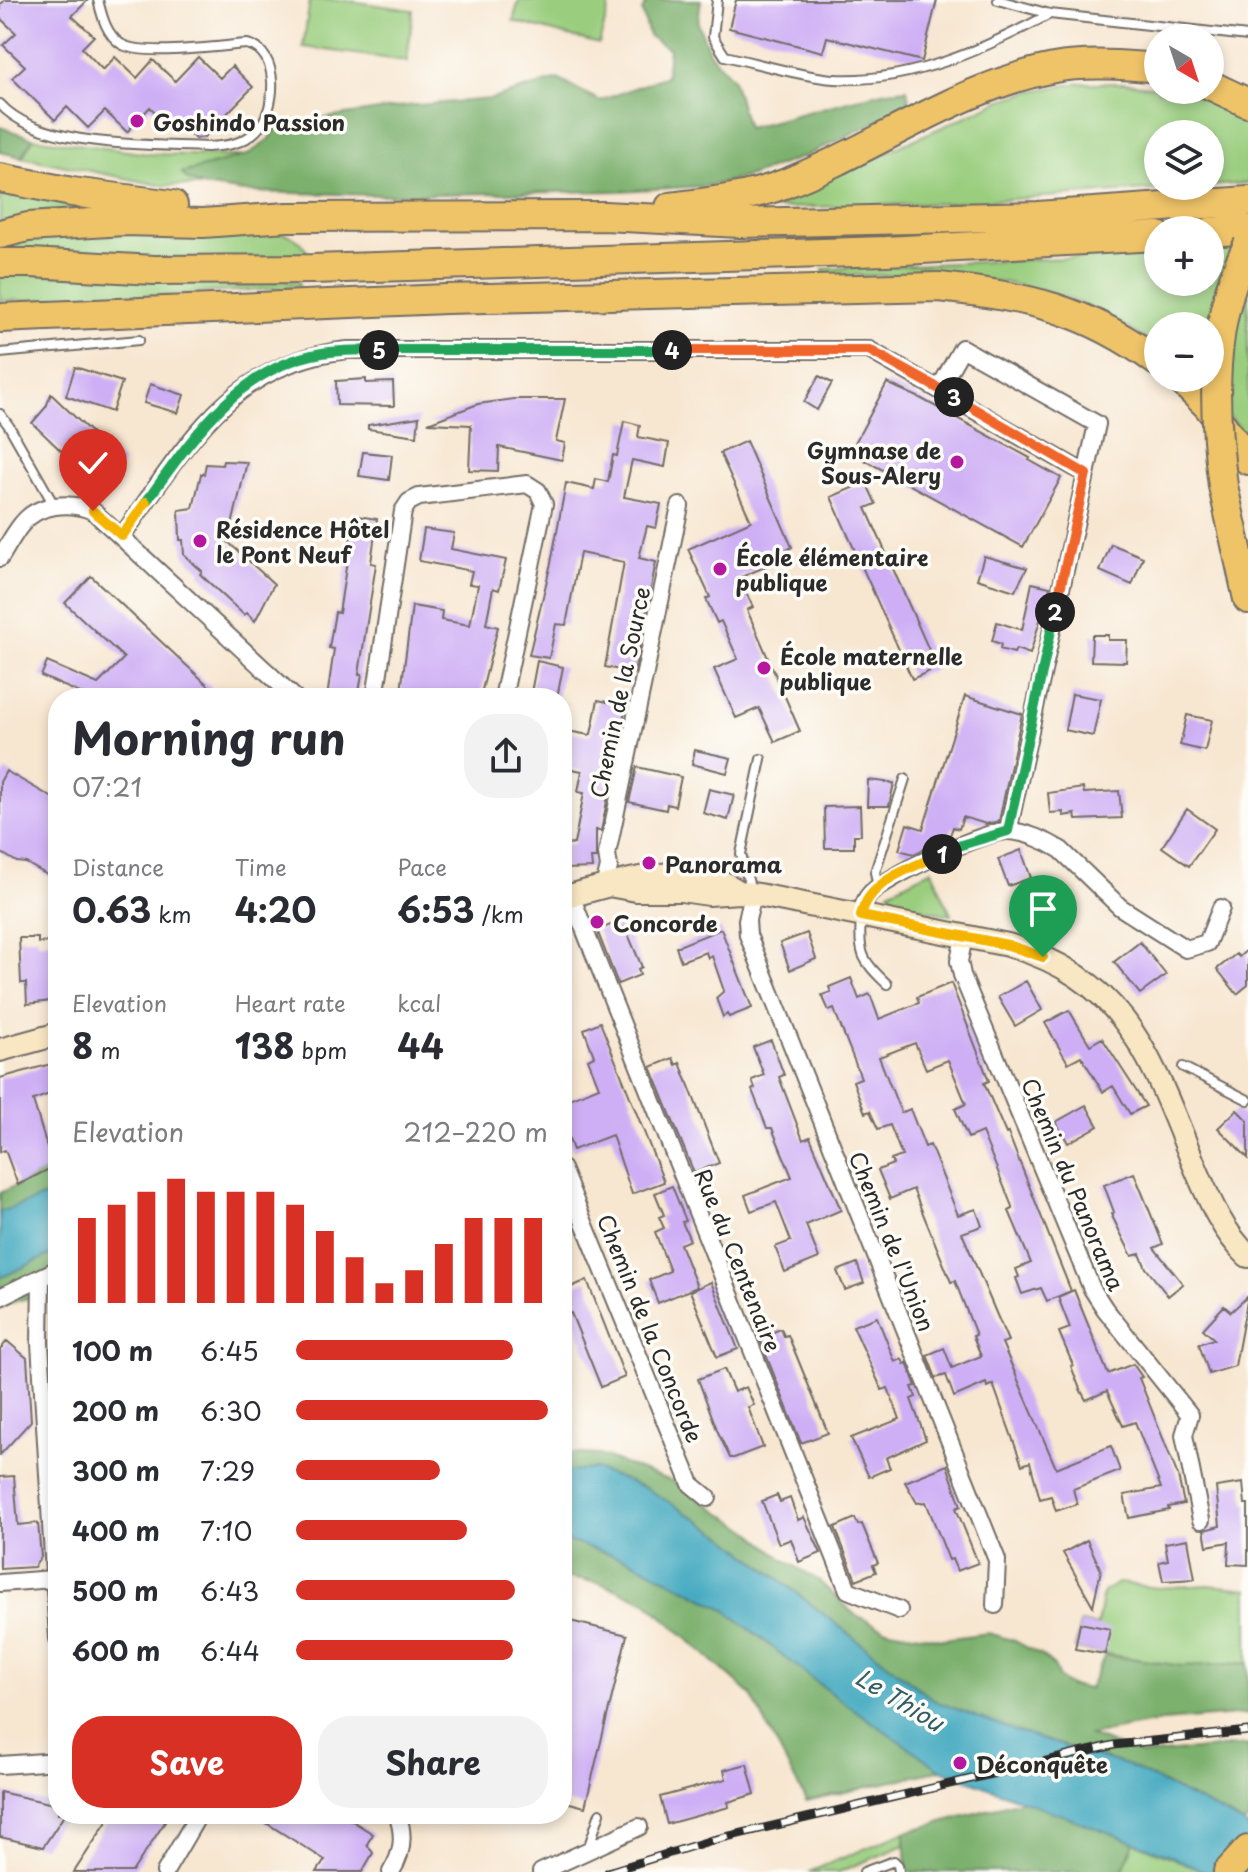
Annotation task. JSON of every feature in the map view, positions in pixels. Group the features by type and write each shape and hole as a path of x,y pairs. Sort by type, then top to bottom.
{"highway":[{"path":"604,216 728,199 780,186 820,170 950,104 1009,80 1056,68 1102,65 1144,67"},
{"path":"1224,92 1248,103"},
{"path":"0,178 128,201 287,217"},
{"path":"0,234 28,227 124,221 203,223 287,217 604,216 740,223 1038,216 1248,201"},
{"path":"1224,231 1248,229"},
{"path":"0,263 154,270 312,269 902,250 1144,237"},
{"path":"1248,245 1226,306 1217,361 1216,426 1228,512 1248,599"},
{"path":"312,269 907,289"},
{"path":"4,318 446,299 939,287 1003,294 1056,306 1099,324 1144,353"},
{"path":"1194,392 1208,406 1248,460"},
{"path":"1228,1872 1248,1850"}],"street":[{"path":"939,389 962,348 1097,424 1008,831"},
{"path":"122,536 201,427 227,401 274,370 320,353 348,350 869,350 1086,474"},
{"path":"376,688 403,511 409,502 419,497 527,484 538,491 544,504 505,688"},
{"path":"0,558 22,522 41,510 54,506 82,506 93,511 284,688"},
{"name":"Chemin de la Source","path":"609,886 607,854 680,506"},
{"path":"861,916 864,903 878,887 961,845 1008,831 1061,850 1120,907 1186,949 1207,943 1221,908"},
{"path":"572,895 609,886 709,894 746,893 1021,948 1043,957 1085,982 1119,1012 1139,1039 1155,1069 1212,1207 1222,1225 1246,1247"},
{"name":"Chemin de l'Union","path":"746,893 748,935 997,1560 995,1605"},
{"name":"Rue du Centenaire","path":"572,908 848,1590 899,1610"},
{"name":"Chemin du Panorama","path":"964,937 959,961 962,975 1092,1289 1190,1415 1184,1435 1201,1520"},
{"path":"0,1050 48,1037"},
{"name":"Chemin de la Concorde","path":"572,1193 691,1484 708,1498"},
{"path":"0,1297 48,1274"},
{"path":"41,1278 40,1343 48,1401"},
{"path":"0,1583 48,1579"},
{"path":"0,1765 48,1762"},
{"path":"165,1872 193,1824"},
{"path":"391,1872 401,1853 401,1824"},
{"path":"541,1872 639,1827"}],"lane":[{"path":"0,104 15,118 44,132 97,140 226,146 245,139 264,122 272,106 269,59 260,48 247,44 137,51 119,43 105,25 98,0"},
{"path":"717,0 713,37 725,56 834,79 909,74 1007,37 1050,14"},
{"path":"998,0 1050,14 1248,36"},
{"path":"0,353 139,340"},
{"path":"0,414 54,506"},
{"path":"746,893 741,854 761,759"},
{"path":"878,887 875,872 905,779"},
{"path":"861,916 861,952 868,966 887,984"},
{"path":"1183,1067 1248,1100"},
{"path":"588,1849 600,1813"},
{"path":"864,1872 894,1861 899,1872"}],"green space":[{"path":"310,0 342,0 413,10 407,61 303,47"},
{"path":"519,0 611,0 599,44 513,21"},
{"path":"648,0 701,0 698,23 710,54 733,79 747,128 886,91 907,89 910,105 808,155 750,176 707,186 619,191 382,195 245,192 203,186 187,179 182,173 247,155 269,140 280,122 491,99 558,79 600,101 666,76 669,49 649,36 642,11"},
{"path":"1080,83 1125,83 1144,85 1144,104 1217,104 1248,123 1248,183 1224,185 1224,120 1144,120 1144,190 952,203 748,209 809,187 1002,100 1032,91"},
{"path":"0,127 33,138 22,157 0,152"},
{"path":"33,138 148,154 239,156 221,164 182,173 187,179 203,186 159,185 22,157"},
{"path":"0,188 89,205 88,210 0,222"},
{"path":"249,229 290,236 297,239 307,252 302,257 152,260 0,254 0,239"},
{"path":"1248,247 1248,438 1207,392 1224,392 1224,312 1144,312 1144,338 1093,309 1021,286 956,277 824,275 823,269 1144,255 1144,296 1224,296 1224,250"},
{"path":"0,273 299,282 299,287 0,301"},
{"path":"932,870 951,915 895,904 889,891"},
{"path":"48,1169 48,1195 0,1212 0,1193"},
{"path":"48,1256 48,1293 10,1303 0,1309 0,1278"},
{"path":"572,1454 599,1455 672,1481 818,1580 854,1614 884,1629 943,1639 989,1633 1015,1641 1042,1656 1054,1666 1059,1678 1070,1686 1089,1689 1105,1655 1182,1666 1248,1663 1248,1714 1163,1721 1089,1735 1142,1755 1248,1745 1248,1821 1243,1823 1129,1766 1015,1731 935,1701 725,1537 645,1488 595,1469 572,1471"},
{"path":"572,1543 630,1560 723,1608 828,1691 941,1770 806,1801 751,1695 645,1601 600,1583 572,1579"},
{"path":"1118,1583 1158,1588 1209,1585 1248,1589 1248,1663 1182,1666 1075,1649 1080,1623 1097,1626 1103,1592"},
{"path":"1024,1800 1134,1842 1122,1872 907,1872 905,1832"},
{"path":"905,1832 905,1845 839,1872 809,1872"},
{"path":"1134,1842 1206,1872 1122,1872"}],"water":[{"path":"48,1195 48,1256 0,1278 0,1212"},
{"name":"Le Thiou","path":"595,1469 646,1488 725,1537 935,1701 1015,1731 1129,1766 1248,1826 1248,1872 1206,1872 1164,1853 941,1770 828,1691 723,1608 630,1560 572,1543 572,1471"}],"building":[{"path":"5,0 88,0 72,16 94,36 82,48 103,70 115,57 137,78 153,60 175,81 198,57 220,78 232,66 253,87 204,137 196,139 178,122 172,129 150,107 127,132 105,111 88,128 67,107 55,120 12,78 25,66 3,45 16,33 0,18 0,5"},
{"path":"736,0 937,0 922,61 827,37 823,52 729,28"},
{"path":"75,367 122,382 112,412 66,396"},
{"path":"819,376 832,383 817,410 804,402"},
{"path":"366,379 366,383 393,382 394,406 337,405 336,381"},
{"name":"Gymnase de Sous-Alery","path":"887,383 1030,458 1061,478 1023,547 850,452"},
{"path":"150,384 184,395 178,413 144,403"},
{"path":"51,394 123,463 100,488 32,423 46,407"},
{"path":"514,399 565,399 556,441 565,443 562,460 499,447 498,471 469,470 471,425 428,423 478,404"},
{"path":"419,417 417,436 368,429 368,425"},
{"path":"624,421 640,425 638,437 669,443 665,467 632,460 624,497 661,504 656,528 647,526 639,558 656,562 634,673 605,667 624,562 580,553 566,625 556,624 549,658 529,655 566,483 594,489 596,479 608,482"},
{"path":"746,441 792,547 785,551 788,557 739,578 753,607 747,610 800,731 775,742 759,708 736,718 714,669 738,659 721,621 717,623 706,599 710,597 688,549 751,521 720,453"},
{"path":"363,452 392,455 389,480 359,476"},
{"name":"Résidence Hôtel le Pont Neuf","path":"223,461 247,462 228,542 274,584 255,621 247,613 244,615 200,574 202,571 184,555 183,540 180,540 179,510 193,508 206,464 222,465"},
{"path":"866,482 876,504 866,508 937,668 912,679 831,497"},
{"path":"358,516 377,519 371,563 376,564 359,674 362,674 360,688 328,688 334,649 329,648 335,612 339,613 353,522 357,523"},
{"path":"424,529 454,533 451,549 506,560 499,590 493,588 486,624 498,627 483,688 401,688 412,606 442,611 441,620 470,625 478,585 469,584 472,571 419,561"},
{"path":"1111,544 1143,557 1132,585 1100,571"},
{"path":"984,556 1027,568 1015,591 977,579"},
{"path":"91,576 211,688 69,688 41,676 47,662 98,684 124,658 65,603"},
{"path":"1032,583 1050,587 1030,654 1016,649 1014,653 1000,649 1001,644 992,641 997,622 1022,630"},
{"path":"1092,635 1108,635 1108,640 1127,640 1126,662 1091,661"},
{"path":"537,661 563,667 559,688 532,688"},
{"path":"1072,694 1101,699 1093,736 1065,730"},
{"path":"965,696 1022,714 999,821 986,824 963,817 959,829 953,827 949,838 940,842 934,840 932,845 914,854 899,850 907,824 923,829"},
{"path":"598,700 626,706 601,831 596,830 596,858 591,858 592,868 572,869 572,844 584,793 578,792 582,771 572,769 572,732 591,734"},
{"path":"1187,715 1212,720 1205,751 1180,745"},
{"path":"695,750 731,758 727,773 692,764"},
{"path":"637,767 681,777 675,806 667,804 666,810 629,802"},
{"path":"6,771 48,795 48,875 0,852 0,782"},
{"path":"868,780 894,783 889,806 867,806"},
{"path":"1083,788 1084,793 1119,791 1122,818 1076,820 1075,814 1063,816 1063,812 1050,813 1048,793"},
{"path":"709,789 734,795 728,820 703,813"},
{"path":"860,806 861,835 854,835 854,848 825,848 824,807"},
{"path":"1187,809 1215,829 1189,866 1162,847"},
{"path":"1021,850 1031,878 1008,886 998,859"},
{"path":"619,922 621,929 625,927 642,967 638,969 640,975 618,984 597,930"},
{"path":"721,929 752,1008 729,1017 727,1014 723,1017 716,998 724,991 712,956 708,958 706,952 681,961 676,947"},
{"path":"807,933 816,959 790,970 780,943"},
{"path":"19,938 38,938 38,943 48,942 48,1001 27,1004 26,983 21,983"},
{"path":"1140,942 1166,975 1140,994 1114,962"},
{"path":"1248,949 1248,985 1237,994 1217,969"},
{"path":"851,978 859,999 870,994 879,1019 919,1003 917,997 951,983 989,1081 984,1083 1008,1133 1071,1291 1047,1301 1041,1288 1022,1294 1016,1269 1031,1263 982,1132 968,1138 955,1109 966,1104 948,1060 926,1069 915,1043 879,1057 901,1113 910,1109 925,1147 930,1145 958,1215 976,1209 982,1226 962,1233 1008,1341 1002,1343 1056,1468 1111,1446 1120,1471 1073,1489 1077,1504 1056,1511 1051,1496 1040,1499 1030,1462 1022,1465 993,1384 987,1387 986,1383 954,1397 946,1375 936,1378 927,1355 944,1348 952,1368 981,1356 955,1281 951,1282 913,1189 890,1199 878,1170 902,1156 890,1125 878,1129 870,1111 865,1113 853,1081 861,1078 834,1009 829,1011 822,995 831,992 829,987"},
{"path":"1026,981 1042,1010 1015,1026 998,997"},
{"path":"1069,1010 1090,1045 1102,1038 1146,1106 1130,1114 1113,1086 1103,1092 1081,1056 1068,1063 1045,1023"},
{"path":"600,1022 664,1182 632,1194 612,1135 573,1150 572,1098 599,1087 588,1059 594,1056 584,1029"},
{"path":"771,1040 784,1075 779,1077 803,1140 810,1137 841,1210 806,1225 819,1258 785,1272 775,1247 791,1241 776,1202 751,1211 745,1195 792,1177 752,1090 755,1088 752,1080 764,1075 753,1047"},
{"path":"673,1058 676,1065 680,1063 719,1163 694,1173 651,1067"},
{"path":"48,1065 48,1095 33,1100 48,1150 48,1170 18,1185 5,1150 0,1152 0,1078"},
{"path":"1086,1105 1098,1126 1068,1143 1056,1122"},
{"path":"1237,1110 1248,1121 1248,1158 1218,1128"},
{"path":"1134,1173 1163,1244 1154,1248 1183,1284 1168,1296 1146,1268 1140,1254 1132,1256 1111,1214 1114,1212 1104,1185"},
{"path":"672,1186 690,1240 680,1244 697,1287 658,1303 649,1280 670,1271 655,1232 664,1228 659,1217 664,1215 655,1193"},
{"path":"857,1263 864,1283 845,1290 837,1271"},
{"path":"587,1280 625,1377 601,1387 572,1315 572,1287"},
{"path":"711,1282 738,1349 717,1357 690,1291"},
{"path":"1074,1290 1108,1374 1133,1364 1142,1377 1139,1378 1178,1476 1184,1504 1129,1518 1124,1495 1161,1488 1135,1422 1123,1426 1107,1391 1086,1400 1080,1389 1059,1332 1070,1328 1058,1297"},
{"path":"1248,1296 1235,1366 1209,1374 1199,1344 1214,1339 1203,1329 1224,1306 1231,1312"},
{"path":"877,1317 895,1362 902,1359 904,1364 907,1363 916,1386 912,1387 916,1397 911,1399 926,1440 886,1458 890,1468 869,1477 851,1438 900,1419 888,1388 882,1390 853,1326"},
{"path":"781,1329 784,1336 788,1335 828,1433 801,1443 759,1337"},
{"path":"7,1341 27,1358 31,1421 0,1455 0,1350"},
{"path":"724,1369 734,1392 746,1387 754,1405 748,1407 763,1447 734,1458 730,1458 718,1432 698,1379"},
{"path":"947,1465 961,1506 956,1508 978,1563 957,1571 952,1559 949,1560 926,1502 917,1503 905,1482"},
{"path":"14,1476 18,1525 38,1523 41,1557 34,1567 0,1569 0,1477"},
{"path":"1243,1483 1245,1504 1248,1504 1248,1565 1228,1564 1229,1542 1207,1546 1204,1530 1220,1526 1216,1487"},
{"path":"777,1495 780,1502 790,1498 798,1520 804,1517 821,1553 799,1562 791,1539 779,1544 762,1501"},
{"path":"855,1518 858,1525 862,1524 878,1563 873,1565 876,1572 856,1580 835,1527"},
{"path":"1188,1539 1195,1579 1163,1581 1159,1562 1168,1560 1165,1543"},
{"path":"1087,1540 1101,1570 1093,1606 1063,1553"},
{"path":"572,1621 627,1635 585,1807 572,1804"},
{"path":"1080,1623 1110,1629 1105,1654 1075,1649"},
{"path":"747,1764 755,1794 728,1802 729,1807 667,1824 660,1797 726,1779 724,1770"},
{"path":"0,1792 48,1803 48,1824 58,1824 43,1847 0,1837"},
{"path":"105,1824 164,1824 132,1872 74,1872"},
{"path":"268,1824 357,1824 373,1834 367,1844 373,1853 362,1872 317,1872 325,1860"}],"railway":[{"path":"608,1872 709,1841 1114,1745 1248,1731"}],"place":[{"name":"Goshindo Passion","path":"137,121"},
{"name":"Gymnase de Sous-Alery","path":"957,462"},
{"name":"Résidence Hôtel le Pont Neuf","path":"200,541"},
{"name":"École élémentaire publique","path":"720,569"},
{"name":"École maternelle publique","path":"764,668"},
{"name":"Panorama","path":"649,863"},
{"name":"Concorde","path":"597,922"},
{"name":"Déconquête","path":"960,1763"}],"route":[{"path":"93,511 122,536 201,427 227,401 274,370 320,353 348,350 869,350 1086,474 1008,831 961,845 885,882 867,897 861,916 1008,945 1043,957"}]}
